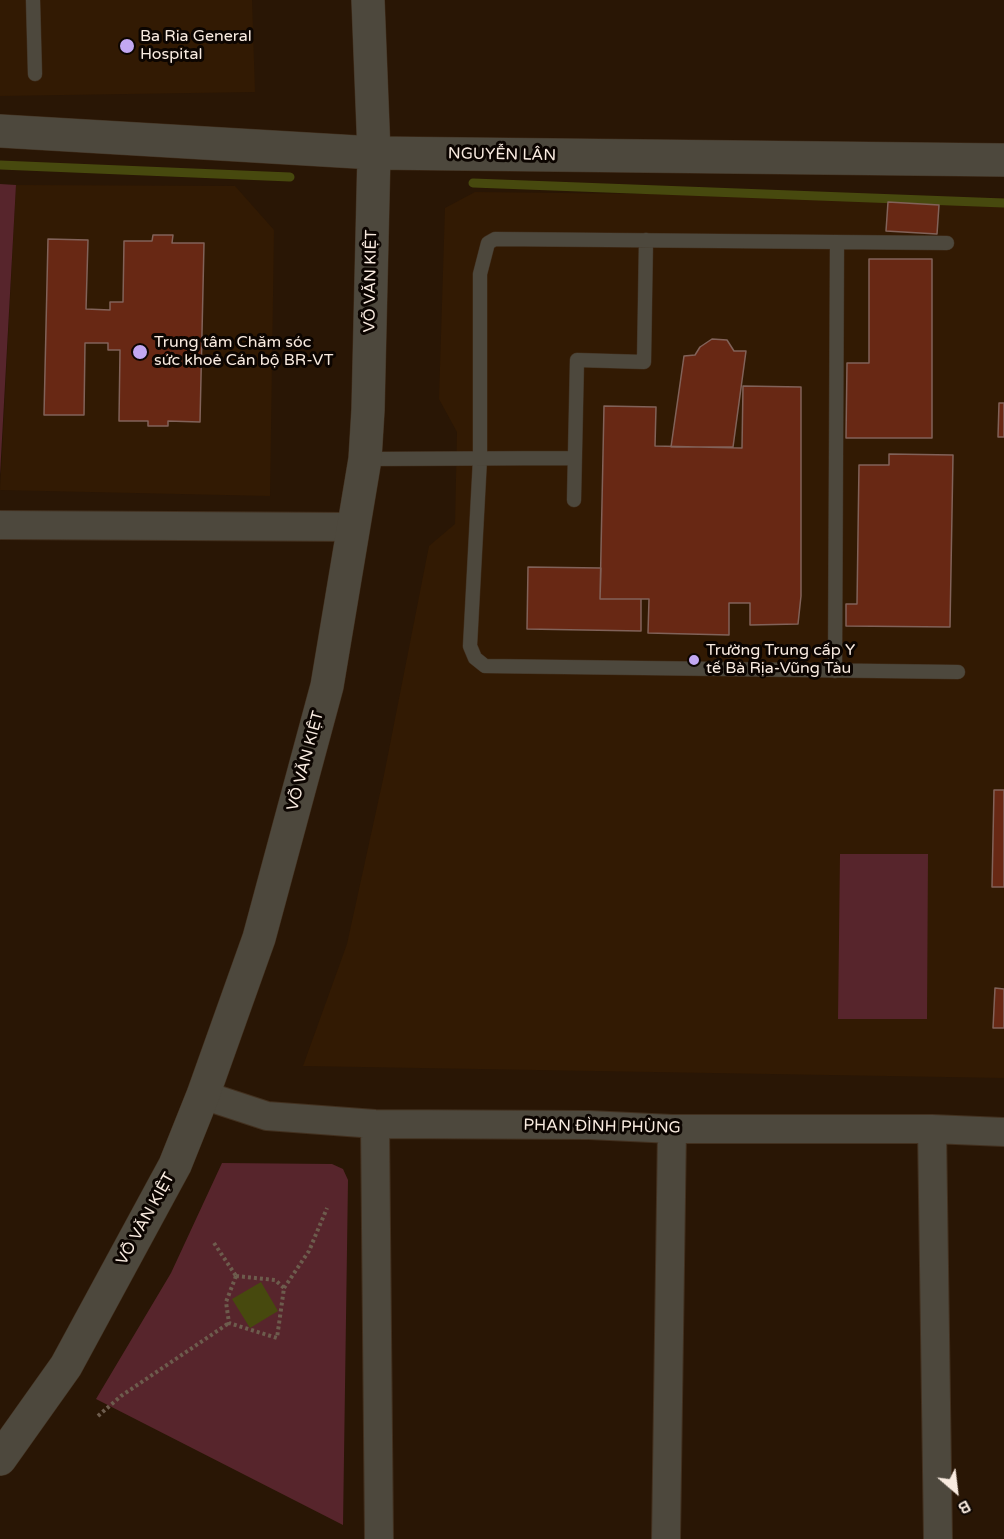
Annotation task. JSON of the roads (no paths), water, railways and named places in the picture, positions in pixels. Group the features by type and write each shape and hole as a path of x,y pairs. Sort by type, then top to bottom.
{"street":[{"name":"VÕ VĂN KIỆT","path":"0,1459 66,1366 175,1165 203,1095 259,938 327,686 355,527 365,459 368,410 374,153 368,0"},
{"name":"NGUYỄN LÂN","path":"0,132 374,153 1004,160"},
{"path":"0,525 355,527"},
{"name":"PHAN ĐÌNH PHÙNG","path":"203,1095 267,1116 375,1124 589,1125 672,1129 932,1129 1004,1132"},
{"path":"375,1124 379,1539"},
{"path":"666,1539 672,1129"},
{"path":"932,1129 938,1539"}],"lane":[{"path":"33,0 35,74"},
{"path":"947,243 495,239 488,243 480,274 480,459 470,646 475,658 485,666 958,672"},
{"path":"574,500 577,360 644,362 646,240"},
{"path":"835,670 837,243"},
{"path":"365,459 575,458"}],"waterway":[{"path":"0,165 290,177"},
{"path":"473,183 1004,203"}],"place":[{"name":"Ba Ria General Hospital","path":"127,46"},
{"name":"Trung tâm Chăm sóc sức khoẻ Cán bộ BR-VT","path":"140,352"},
{"name":"Trường Trung cấp Y tế Bà Rịa-Vũng Tàu","path":"694,660"}]}
